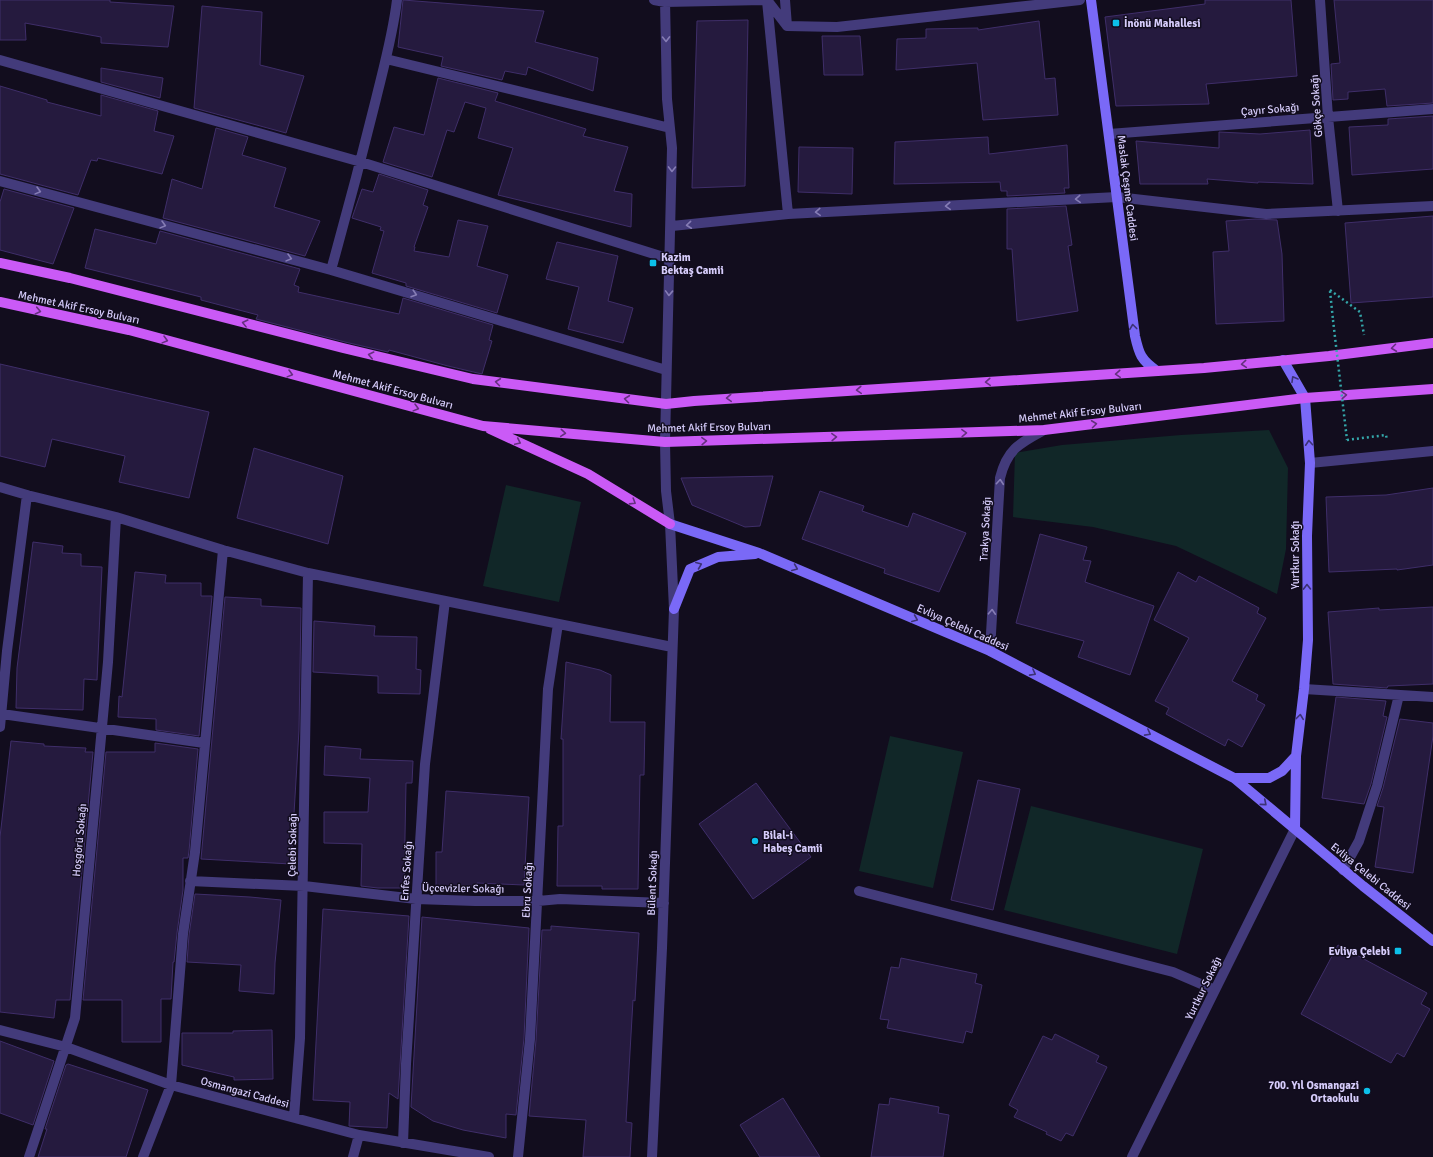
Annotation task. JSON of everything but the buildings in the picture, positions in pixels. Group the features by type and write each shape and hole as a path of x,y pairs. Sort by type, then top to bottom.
{"main road":[{"path":"0,264 70,278 343,348 473,379 666,404 694,400 1157,371 1283,360 1433,343"},
{"name":"Mehmet Akif Ersoy Bulvarı","path":"0,302 129,330 483,426 665,442 1044,430 1305,398 1433,389"},
{"path":"483,426 588,474 670,524"}],"street":[{"path":"331,270 361,162 386,59 394,25 396,0"},
{"path":"654,0 767,0"},
{"path":"767,0 787,26"},
{"path":"767,0 788,214"},
{"path":"785,0 787,26"},
{"path":"787,26 837,27 1080,0"},
{"name":"Maslak Çeşme Caddesi","path":"1091,0 1138,353 1147,364 1157,371"},
{"name":"Gökçe Sokağı","path":"1320,0 1328,117 1338,211"},
{"name":"Bülent Sokağı","path":"652,1157 664,902 674,609 670,524 666,492 665,442 666,370 672,226 672,148 667,99 665,1"},
{"path":"386,59 670,128"},
{"path":"0,60 361,162 670,260"},
{"name":"Çayır Sokağı","path":"1109,134 1433,109"},
{"path":"0,181 331,270 666,370"},
{"path":"672,226 788,214 1117,197 1266,214 1433,206"},
{"name":"Yurtkur Sokağı","path":"1283,360 1305,398 1310,463 1307,536 1308,640 1296,756"},
{"name":"Trakya Sokağı","path":"990,651 1000,478 1002,467 1013,449 1044,430"},
{"path":"1310,463 1433,450"},
{"path":"0,487 116,517 223,550 308,573 672,647"},
{"path":"0,727 7,651 27,495"},
{"name":"Hoşgörü Sokağı","path":"28,1157 75,1018 108,662 116,517"},
{"name":"Evliya Çelebi Caddesi","path":"670,524 759,553 990,651 1234,778 1343,870 1433,940"},
{"path":"143,1157 171,1086 183,934 195,852 223,550"},
{"path":"674,609 690,569 718,557 759,553"},
{"name":"Çelebi Sokağı","path":"294,1117 300,1038 304,886 308,573"},
{"name":"Enfes Sokağı","path":"402,1143 425,764 445,601"},
{"name":"Ebru Sokağı","path":"518,1157 530,1039 548,689 558,624"},
{"path":"1304,690 1433,697"},
{"path":"1343,870 1362,834 1377,786 1399,695"},
{"path":"2,714 204,743"},
{"path":"1295,829 1296,756"},
{"name":"Evliya Çelebi Caddesi","path":"1234,778 1269,778 1282,771 1296,756"},
{"name":"Yurtkur Sokağı","path":"1132,1157 1295,829"},
{"name":"Üçcevizler Sokağı","path":"190,881 304,886 416,899 538,901 560,899 664,902"},
{"path":"859,891 1173,972 1215,990"},
{"name":"Osmangazi Caddesi","path":"0,1030 66,1047 171,1086 359,1135 489,1157"},
{"path":"353,1157 359,1135"}],"path":[{"path":"1366,351 1360,312 1330,290 1347,440 1386,435"}],"green space":[{"path":"1269,430 1288,468 1286,549 1277,594 1176,546 1093,527 1013,517 1015,453 1062,445 1181,435"},
{"path":"506,485 581,502 559,602 483,586"},
{"path":"890,736 963,752 933,888 859,871"},
{"path":"1031,806 1203,849 1177,954 1004,910"}],"place":[{"name":"İnönü Mahallesi","path":"1116,23"},
{"name":"Kazim Bektaş Camii","path":"653,263"},
{"name":"Bilal-i Habeş Camii","path":"755,841"},
{"name":"Evliya Çelebi","path":"1398,951"},
{"name":"700. Yıl Osmangazi Ortaokulu","path":"1367,1091"}]}
